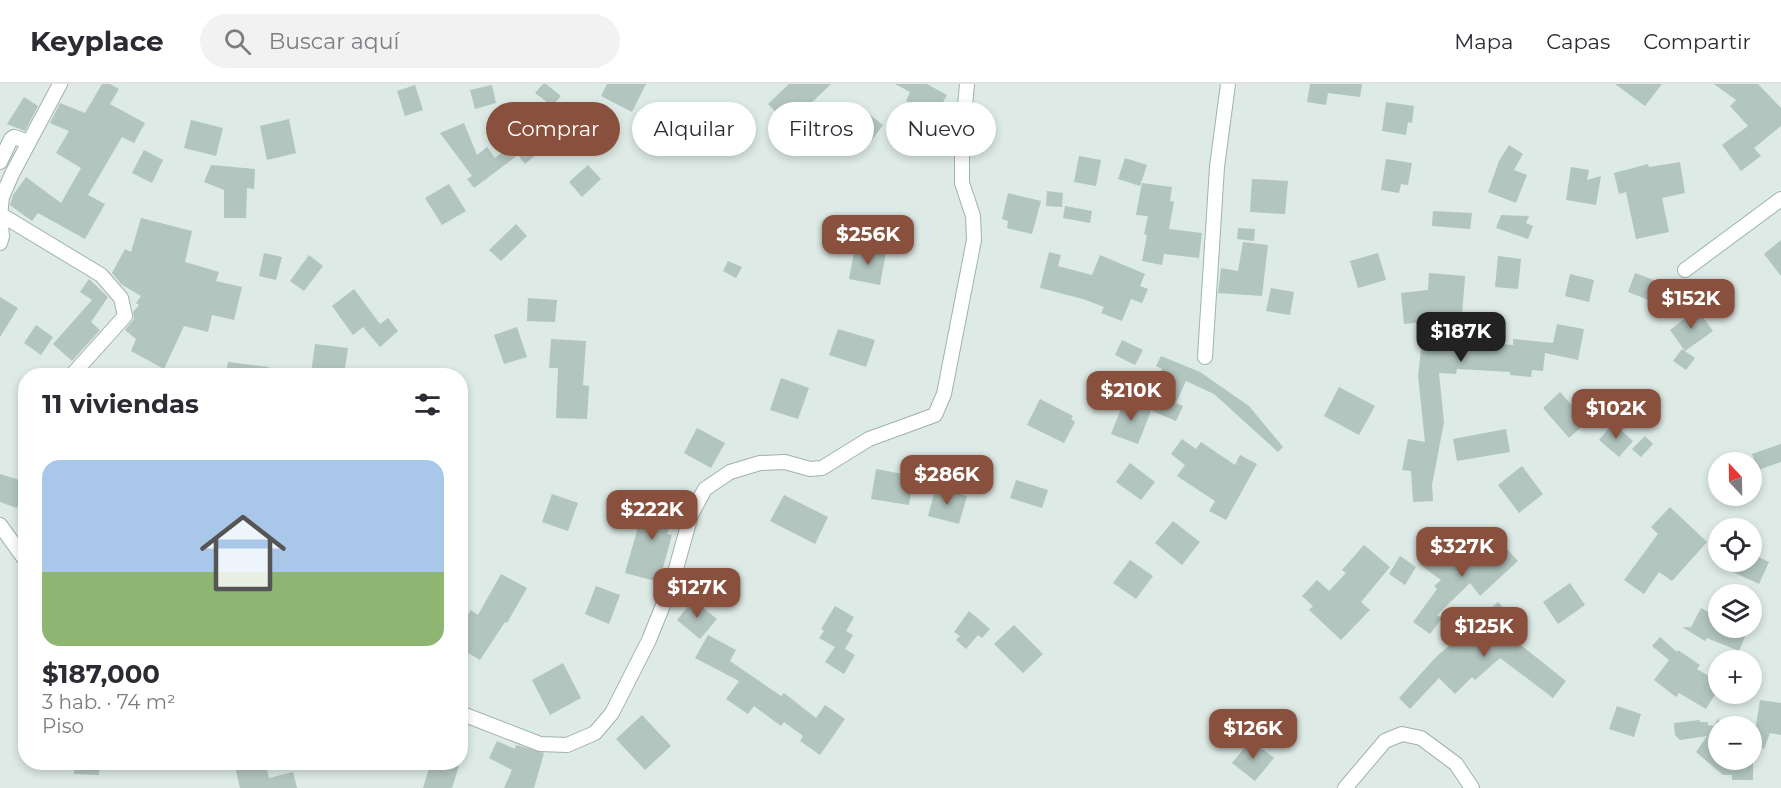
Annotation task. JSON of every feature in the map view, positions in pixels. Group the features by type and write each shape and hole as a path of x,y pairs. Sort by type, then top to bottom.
{"street":[{"path":"0,243 2,197 60,84"},
{"path":"468,716 540,744 567,745 595,733 612,714 649,640 672,583 691,514 705,489 730,472 760,463 785,462 810,469 822,468 868,439 935,416 944,394 974,240 973,216 962,183 962,139 967,84"},
{"path":"1205,357 1218,167 1228,84"},
{"path":"0,162 11,139 14,137 29,142"},
{"path":"1685,270 1781,199"},
{"path":"0,214 101,275 122,298 125,316 78,368"},
{"path":"0,525 18,550"},
{"path":"1345,788 1385,741 1402,734 1421,738 1456,764 1472,788"}],"building":[{"path":"102,84 110,84 119,89 110,104 145,123 134,143 122,137 88,195 105,204 85,239 38,213 32,221 10,205 13,195 26,177 61,203 81,168 56,153 69,131 50,123 60,103 85,113"},
{"path":"543,84 546,84 561,96 556,102 547,102 535,93"},
{"path":"607,84 646,84 637,102 632,102 632,112 620,106 620,102 613,102 601,96"},
{"path":"789,84 831,84 812,102 770,102"},
{"path":"895,84 927,84 947,95 943,102 908,102 906,101 910,92"},
{"path":"1310,84 1362,84 1360,97 1328,93 1326,105 1307,102"},
{"path":"1615,84 1662,84 1645,106"},
{"path":"1714,84 1758,84 1781,108 1781,126 1754,148 1761,156 1741,171 1722,145 1748,126 1730,106 1736,100"},
{"path":"415,85 423,110 405,116 397,91"},
{"path":"492,85 496,102 486,102 486,106 475,109 470,90"},
{"path":"24,97 38,106 25,131 7,124"},
{"path":"1386,102 1414,106 1412,123 1408,122 1406,135 1382,131"},
{"path":"874,118 883,125 874,137"},
{"path":"289,119 296,153 267,160 260,126"},
{"path":"191,120 223,128 216,156 184,148"},
{"path":"464,123 477,155 486,148 486,156 495,158 517,156 474,188 467,179 472,176 440,133"},
{"path":"1509,145 1523,154 1514,170 1527,175 1516,203 1488,192 1499,161"},
{"path":"144,150 163,160 152,183 132,173"},
{"path":"519,156 535,156 525,164"},
{"path":"1079,156 1101,160 1096,186 1074,182"},
{"path":"1125,158 1147,165 1140,186 1118,179"},
{"path":"1386,159 1412,163 1408,185 1401,184 1399,193 1381,190"},
{"path":"1680,162 1685,193 1662,198 1669,232 1636,239 1626,192 1619,194 1614,173 1648,164 1649,167"},
{"path":"211,165 255,169 254,189 247,188 246,218 224,218 224,190 204,182"},
{"path":"588,165 601,179 582,197 569,182"},
{"path":"1571,167 1589,170 1587,180 1601,176 1596,205 1566,200"},
{"path":"1252,179 1288,181 1285,214 1250,212"},
{"path":"1142,183 1172,187 1170,201 1174,202 1169,229 1202,233 1199,258 1164,254 1162,265 1142,261 1148,216 1136,215"},
{"path":"449,184 466,211 442,225 425,198"},
{"path":"1047,191 1063,193 1062,207 1046,206"},
{"path":"1008,193 1041,201 1032,234 1007,228 1008,221 1002,219"},
{"path":"1065,206 1092,211 1090,223 1063,218"},
{"path":"1433,211 1472,213 1470,229 1432,226"},
{"path":"1501,215 1529,216 1526,223 1533,226 1528,239 1496,228"},
{"path":"141,218 192,231 185,262 219,272 216,281 242,287 234,320 212,315 208,332 184,326 164,368 131,351 136,339 125,330 134,319 133,312 139,305 136,303 141,296 121,284 112,273 125,249 131,252"},
{"path":"516,224 527,236 501,261 489,250"},
{"path":"1238,228 1255,229 1254,241 1237,239"},
{"path":"1781,240 1781,276 1764,254"},
{"path":"1243,242 1268,245 1262,296 1218,293 1221,268 1238,271"},
{"path":"855,247 886,252 880,285 849,279"},
{"path":"1049,252 1061,255 1058,266 1092,275 1100,255 1145,274 1140,286 1148,289 1142,303 1131,299 1122,321 1101,313 1104,307 1040,288"},
{"path":"264,253 282,257 276,280 259,276"},
{"path":"1378,253 1386,280 1358,288 1350,261"},
{"path":"309,255 323,266 304,291 290,281"},
{"path":"1498,256 1521,259 1518,289 1495,287"},
{"path":"728,261 742,267 736,278 723,271"},
{"path":"1429,273 1465,276 1461,330 1485,331 1485,343 1513,345 1513,339 1553,343 1557,324 1584,329 1578,360 1545,353 1543,371 1532,370 1531,377 1510,375 1510,372 1457,369 1456,374 1439,373 1444,422 1432,485 1433,501 1413,502 1411,471 1402,470 1408,439 1425,442 1418,376 1424,322 1404,324 1401,293 1428,290"},
{"path":"1635,273 1662,283 1654,302 1628,292"},
{"path":"1570,274 1594,280 1589,302 1565,296"},
{"path":"89,279 108,297 91,322 100,330 72,361 53,344 92,300 80,292"},
{"path":"1271,288 1294,292 1290,315 1266,311"},
{"path":"354,289 380,324 388,318 398,331 380,347 363,327 353,335 332,306"},
{"path":"0,297 18,308 0,337"},
{"path":"528,298 557,300 555,322 527,321"},
{"path":"1697,309 1713,331 1685,351 1670,330"},
{"path":"36,325 53,337 41,355 24,343"},
{"path":"517,327 527,357 504,364 494,335"},
{"path":"838,329 875,340 866,367 829,355"},
{"path":"551,339 586,341 583,385 589,386 587,419 556,418 558,368 549,368"},
{"path":"1122,340 1143,350 1135,365 1115,355"},
{"path":"315,344 348,348 345,368 312,368"},
{"path":"1682,349 1695,358 1686,370 1673,361"},
{"path":"1161,356 1200,372 1249,406 1283,447 1278,452 1214,394 1186,381 1176,403 1183,406 1176,421 1145,408 1162,369 1156,366"},
{"path":"228,362 269,367 269,368 227,368"},
{"path":"781,378 809,388 798,419 770,410"},
{"path":"1339,387 1375,406 1359,435 1324,416"},
{"path":"1560,392 1587,422 1569,438 1543,408"},
{"path":"1040,399 1073,416 1071,419 1075,422 1064,443 1027,425"},
{"path":"1124,401 1151,411 1138,444 1111,434"},
{"path":"1613,423 1633,441 1619,457 1599,440"},
{"path":"697,428 725,443 711,468 684,453"},
{"path":"1506,429 1510,452 1457,461 1453,439"},
{"path":"1645,436 1653,444 1641,457 1632,449"},
{"path":"1182,439 1196,449 1201,442 1235,465 1240,455 1257,464 1226,520 1209,511 1215,501 1177,476 1185,465 1171,454"},
{"path":"1781,444 1781,462 1762,469 1762,452 1758,452"},
{"path":"1130,463 1155,482 1141,500 1116,482"},
{"path":"1522,466 1543,494 1519,513 1498,485"},
{"path":"876,469 914,476 909,505 871,499"},
{"path":"0,474 18,480 17,508 0,502"},
{"path":"1016,480 1048,490 1042,508 1010,498"},
{"path":"936,487 967,496 959,524 928,516"},
{"path":"552,494 578,503 568,531 542,522"},
{"path":"784,495 828,517 815,544 770,521"},
{"path":"650,497 677,508 667,534 672,535 659,582 625,573 638,527"},
{"path":"1670,507 1707,542 1672,581 1659,572 1644,594 1624,580 1658,534 1651,527"},
{"path":"1173,521 1200,542 1182,565 1155,543"},
{"path":"1495,536 1518,561 1480,596 1470,583 1437,615 1442,618 1430,634 1413,622 1437,589 1434,586 1441,580 1419,564 1431,547 1460,567"},
{"path":"1364,545 1390,567 1361,602 1370,610 1341,640 1309,610 1313,606 1302,596 1317,580 1329,591 1346,573 1342,570"},
{"path":"1400,556 1416,567 1405,585 1389,574"},
{"path":"1762,559 1769,562 1759,584 1733,572 1762,572"},
{"path":"1130,560 1153,576 1136,599 1113,583"},
{"path":"501,574 527,588 507,623 505,622 480,660 468,653 468,614 471,610 478,615"},
{"path":"1570,583 1585,605 1558,624 1543,602"},
{"path":"596,586 620,595 609,624 585,614"},
{"path":"693,600 717,619 700,639 677,620"},
{"path":"1498,602 1527,633 1517,642 1566,681 1553,698 1500,658 1475,680 1472,677 1455,694 1439,678 1410,709 1399,698 1435,658"},
{"path":"835,606 854,617 846,631 853,635 845,649 855,655 844,674 825,662 835,647 819,638 824,631 821,629"},
{"path":"1701,608 1708,612 1708,638 1744,638 1739,650 1737,650 1707,638 1705,641 1682,627 1691,627"},
{"path":"969,611 990,629 982,638 978,635 966,649 956,640 960,636 954,632"},
{"path":"1014,625 1043,654 1023,673 994,644"},
{"path":"708,635 736,650 730,661 781,696 784,693 816,718 825,705 845,719 820,755 800,741 803,736 784,722 781,726 754,706 748,714 726,699 739,681 695,658"},
{"path":"1660,637 1677,652 1678,650 1700,665 1697,669 1708,676 1709,704 1706,709 1679,693 1676,697 1654,680 1669,660 1652,646"},
{"path":"563,663 581,698 550,715 532,680"},
{"path":"1762,700 1781,703 1781,735 1770,733 1764,749 1762,748 1762,716 1757,716"},
{"path":"1617,706 1641,714 1634,737 1609,729"},
{"path":"642,715 671,746 645,770 616,739"},
{"path":"1700,720 1699,722 1708,722 1708,762 1696,752 1707,736 1680,740 1675,735 1674,723"},
{"path":"1251,740 1274,758 1255,781 1232,763"},
{"path":"497,741 515,749 516,745 544,753 534,788 504,788 512,770 489,758"},
{"path":"74,770 99,770 99,775 74,774"},
{"path":"236,770 267,770 269,778 293,772 297,788 240,788"},
{"path":"429,770 458,770 452,788 423,788"},
{"path":"1717,770 1753,770 1753,780 1732,780 1732,775 1723,775"}]}
